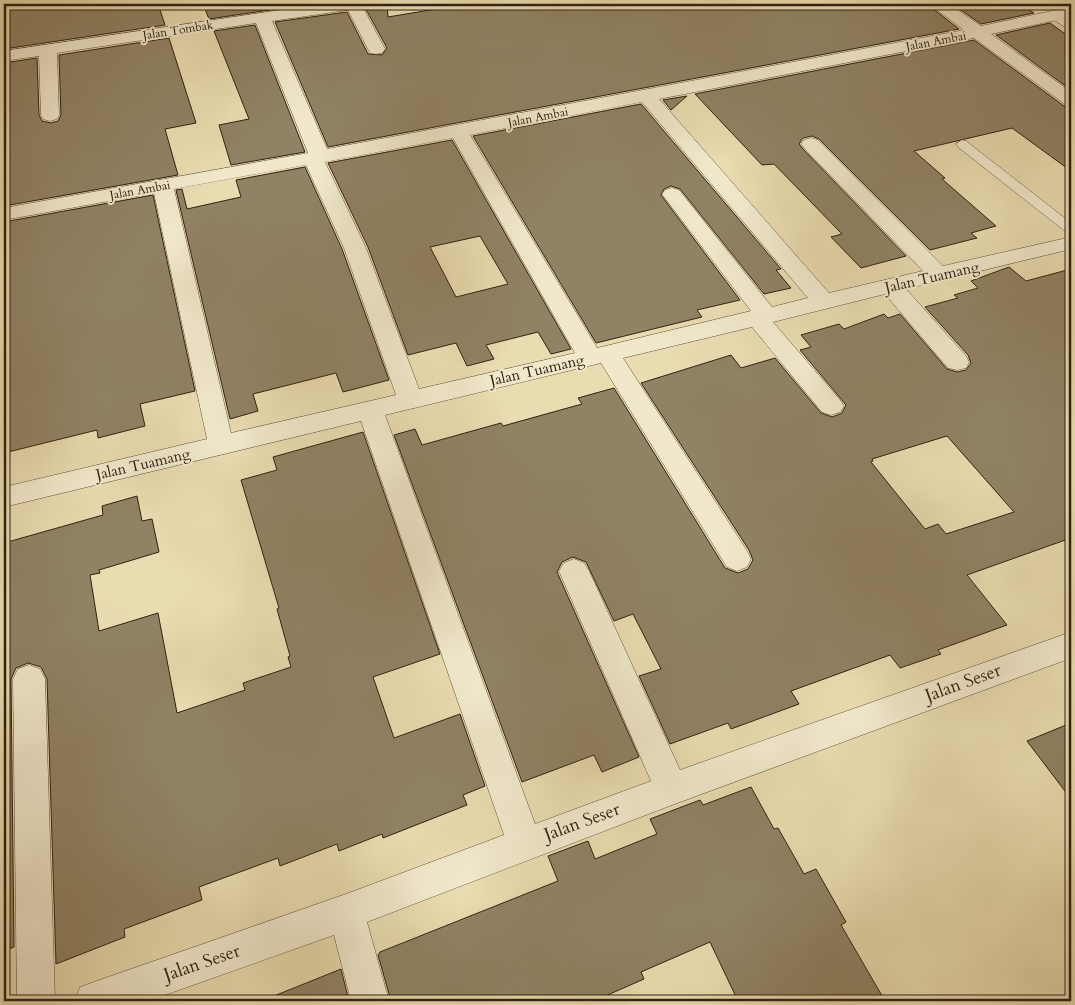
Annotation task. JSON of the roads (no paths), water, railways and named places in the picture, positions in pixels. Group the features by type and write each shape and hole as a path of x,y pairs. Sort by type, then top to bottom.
{"street":[{"name":"Jalan Tombak","path":"4,56 353,4"},
{"path":"353,4 376,49"},
{"path":"939,4 1071,100"},
{"name":"Jalan Ambai","path":"4,214 458,132 1063,14"},
{"path":"262,17 317,158 355,248 411,400"},
{"path":"48,50 50,115"},
{"path":"647,96 824,302"},
{"path":"458,132 599,356 737,559"},
{"path":"810,144 939,275"},
{"path":"162,186 188,290 221,445"},
{"path":"672,194 762,317 831,406"},
{"name":"Jalan Tuamang","path":"4,497 1071,244"},
{"path":"890,287 957,362"},
{"path":"370,410 525,844"},
{"path":"574,571 672,789"},
{"name":"Jalan Seser","path":"94,1001 346,912 672,789 1071,645"},
{"path":"29,679 36,1001"},
{"path":"346,912 370,1001"}],"lane":[{"path":"1063,14 1071,28"},
{"path":"962,144 1071,228"}]}
